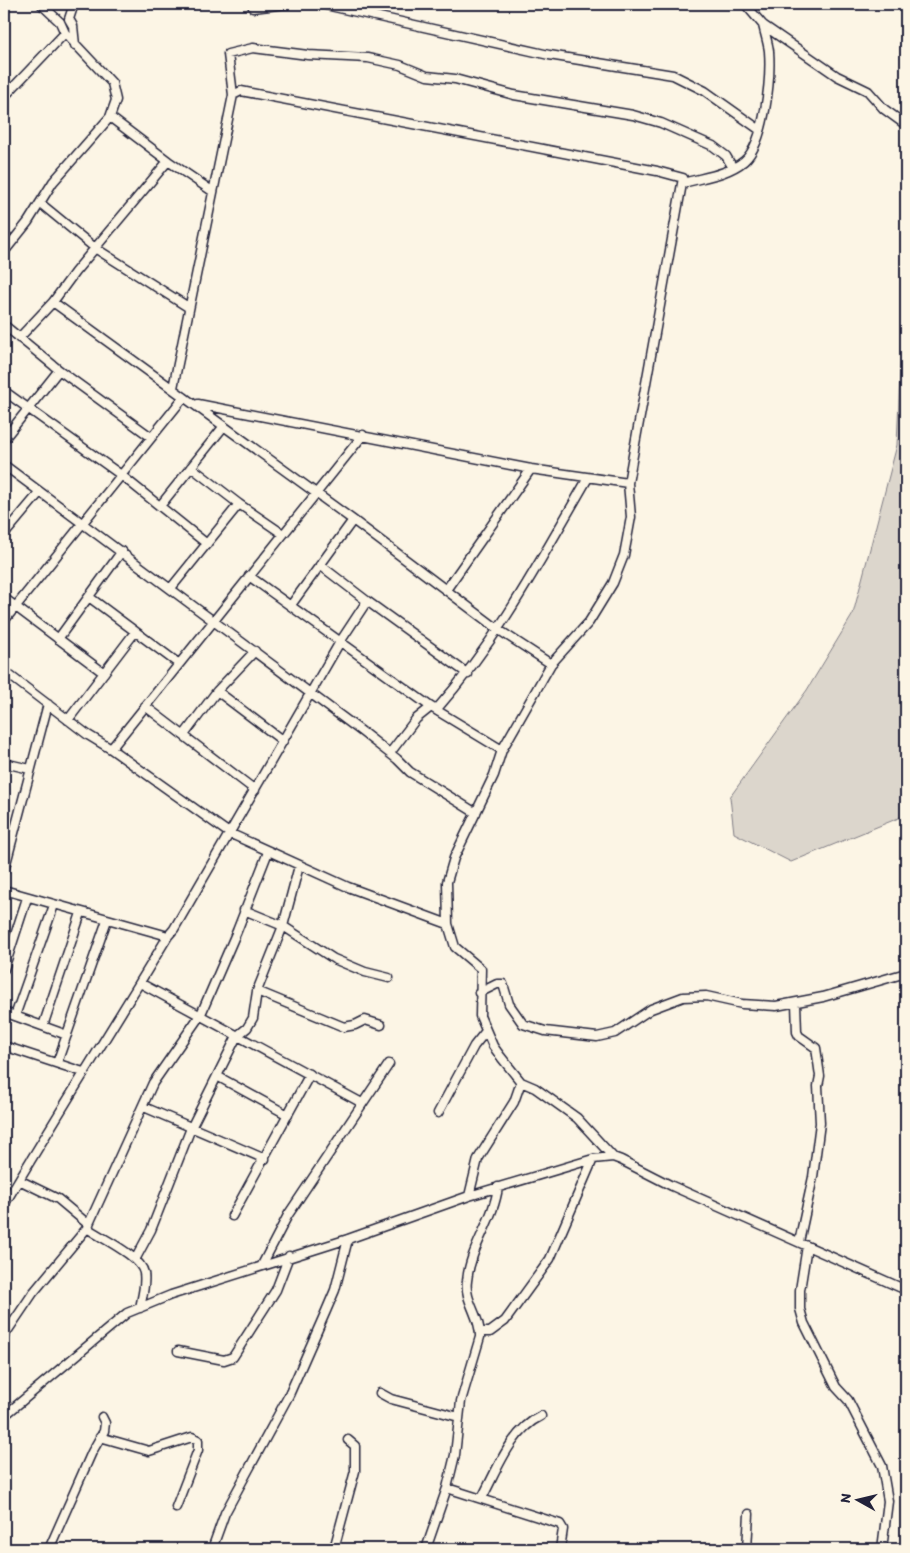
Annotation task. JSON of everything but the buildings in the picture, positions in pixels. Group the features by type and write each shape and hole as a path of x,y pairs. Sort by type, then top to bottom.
{"street":[{"path":"4,252 53,182 110,117 116,100 114,87 65,33 60,22 41,4"},
{"path":"74,4 69,19 75,45"},
{"path":"253,8 286,4"},
{"path":"321,4 549,55 673,75 705,90 760,130"},
{"path":"745,4 764,25 837,76 868,91 884,109 906,125"},
{"path":"60,22 69,19"},
{"path":"683,183 733,168 745,160 753,150 760,130 768,82 769,52 764,25"},
{"path":"4,97 65,33"},
{"path":"173,388 188,307 233,95 228,54 253,48 308,55 368,58 400,65 428,76 456,79 514,95 633,115 661,123 713,146 726,156 733,168"},
{"path":"233,95 242,91 250,92 681,176 683,183 628,483 631,517 619,569 594,615 572,644 550,664 502,750 494,775 462,838 447,882 448,924 455,947 481,969 480,1016 501,1057 521,1082 535,1088 577,1118 613,1157 906,1290"},
{"path":"110,117 168,161 212,191"},
{"path":"19,338 53,302 95,248 168,161"},
{"path":"40,203 95,248 188,307"},
{"path":"53,302 353,520 499,630 550,664"},
{"path":"4,325 59,370 152,437"},
{"path":"4,439 59,370"},
{"path":"4,391 121,475 207,544"},
{"path":"4,621 184,397"},
{"path":"193,403 531,468 628,483"},
{"path":"160,506 224,426"},
{"path":"111,749 363,436"},
{"path":"4,465 311,693 390,753 410,772 476,812"},
{"path":"191,467 239,504 283,534"},
{"path":"446,590 531,468"},
{"path":"390,753 416,719 434,709 468,674 499,630 588,478"},
{"path":"4,535 40,492"},
{"path":"171,588 239,504"},
{"path":"291,605 353,520"},
{"path":"58,639 122,552"},
{"path":"320,565 367,602 468,674"},
{"path":"250,576 434,709 502,750"},
{"path":"89,597 179,664"},
{"path":"4,598 104,673"},
{"path":"4,1205 83,1072 140,983 255,790 340,642 367,602"},
{"path":"68,720 135,632"},
{"path":"184,735 217,691 255,651"},
{"path":"4,671 68,720 229,833 348,887 448,924"},
{"path":"217,691 283,741"},
{"path":"4,871 48,704"},
{"path":"146,706 255,790"},
{"path":"4,763 30,769"},
{"path":"4,1336 33,1293 88,1226 153,1083 201,1014 268,852"},
{"path":"136,1258 151,1230 191,1128 237,1036 247,1028 253,1018 257,991 283,926 299,866"},
{"path":"4,890 168,936"},
{"path":"4,968 27,898"},
{"path":"15,1016 54,905"},
{"path":"244,910 283,926 334,959 364,972 390,978"},
{"path":"43,1026 81,913"},
{"path":"57,1064 107,920"},
{"path":"479,993 497,984 502,984 507,992 509,1004 523,1024 545,1031 597,1037 615,1033 651,1009 671,1000 687,996 696,998 706,996 754,1006 796,1003 906,973"},
{"path":"140,983 201,1014 237,1036 362,1103"},
{"path":"257,991 344,1026 355,1025 365,1020 381,1025"},
{"path":"796,1003 797,1032 799,1036 816,1048 820,1076 818,1086 820,1123 816,1156 799,1242"},
{"path":"4,1012 67,1035"},
{"path":"438,1113 474,1046 486,1031"},
{"path":"4,1046 83,1072"},
{"path":"262,1264 288,1215 389,1064"},
{"path":"232,1216 310,1074"},
{"path":"217,1076 288,1116"},
{"path":"469,1196 473,1173 478,1159 514,1102 521,1082"},
{"path":"144,1106 265,1159"},
{"path":"4,1416 127,1313 262,1264 348,1239 469,1196 593,1159 613,1157"},
{"path":"480,1332 490,1332 505,1321 550,1259 593,1159"},
{"path":"19,1180 58,1199 88,1226 136,1258 145,1275 140,1308"},
{"path":"426,1549 447,1488 455,1455 461,1401 474,1362 480,1332 466,1281 477,1247 492,1213 498,1187"},
{"path":"212,1549 225,1513 289,1395 326,1311 335,1290 348,1239"},
{"path":"807,1246 800,1290 802,1317 836,1388 848,1400 882,1466 888,1501 882,1549"},
{"path":"178,1351 224,1360 233,1357 273,1295 289,1256"},
{"path":"380,1393 391,1399 459,1417"},
{"path":"482,1498 518,1433 530,1422 541,1416"},
{"path":"49,1549 105,1427 102,1417"},
{"path":"100,1437 149,1451 192,1436 198,1440 198,1450 176,1506"},
{"path":"334,1549 355,1471 355,1446 348,1440"},
{"path":"447,1488 560,1524 563,1529 560,1549"},
{"path":"747,1549 749,1514"}],"shaded area":[{"path":"906,286 906,815 791,862 734,833 730,797 807,690 853,614 897,445 903,300"}]}
